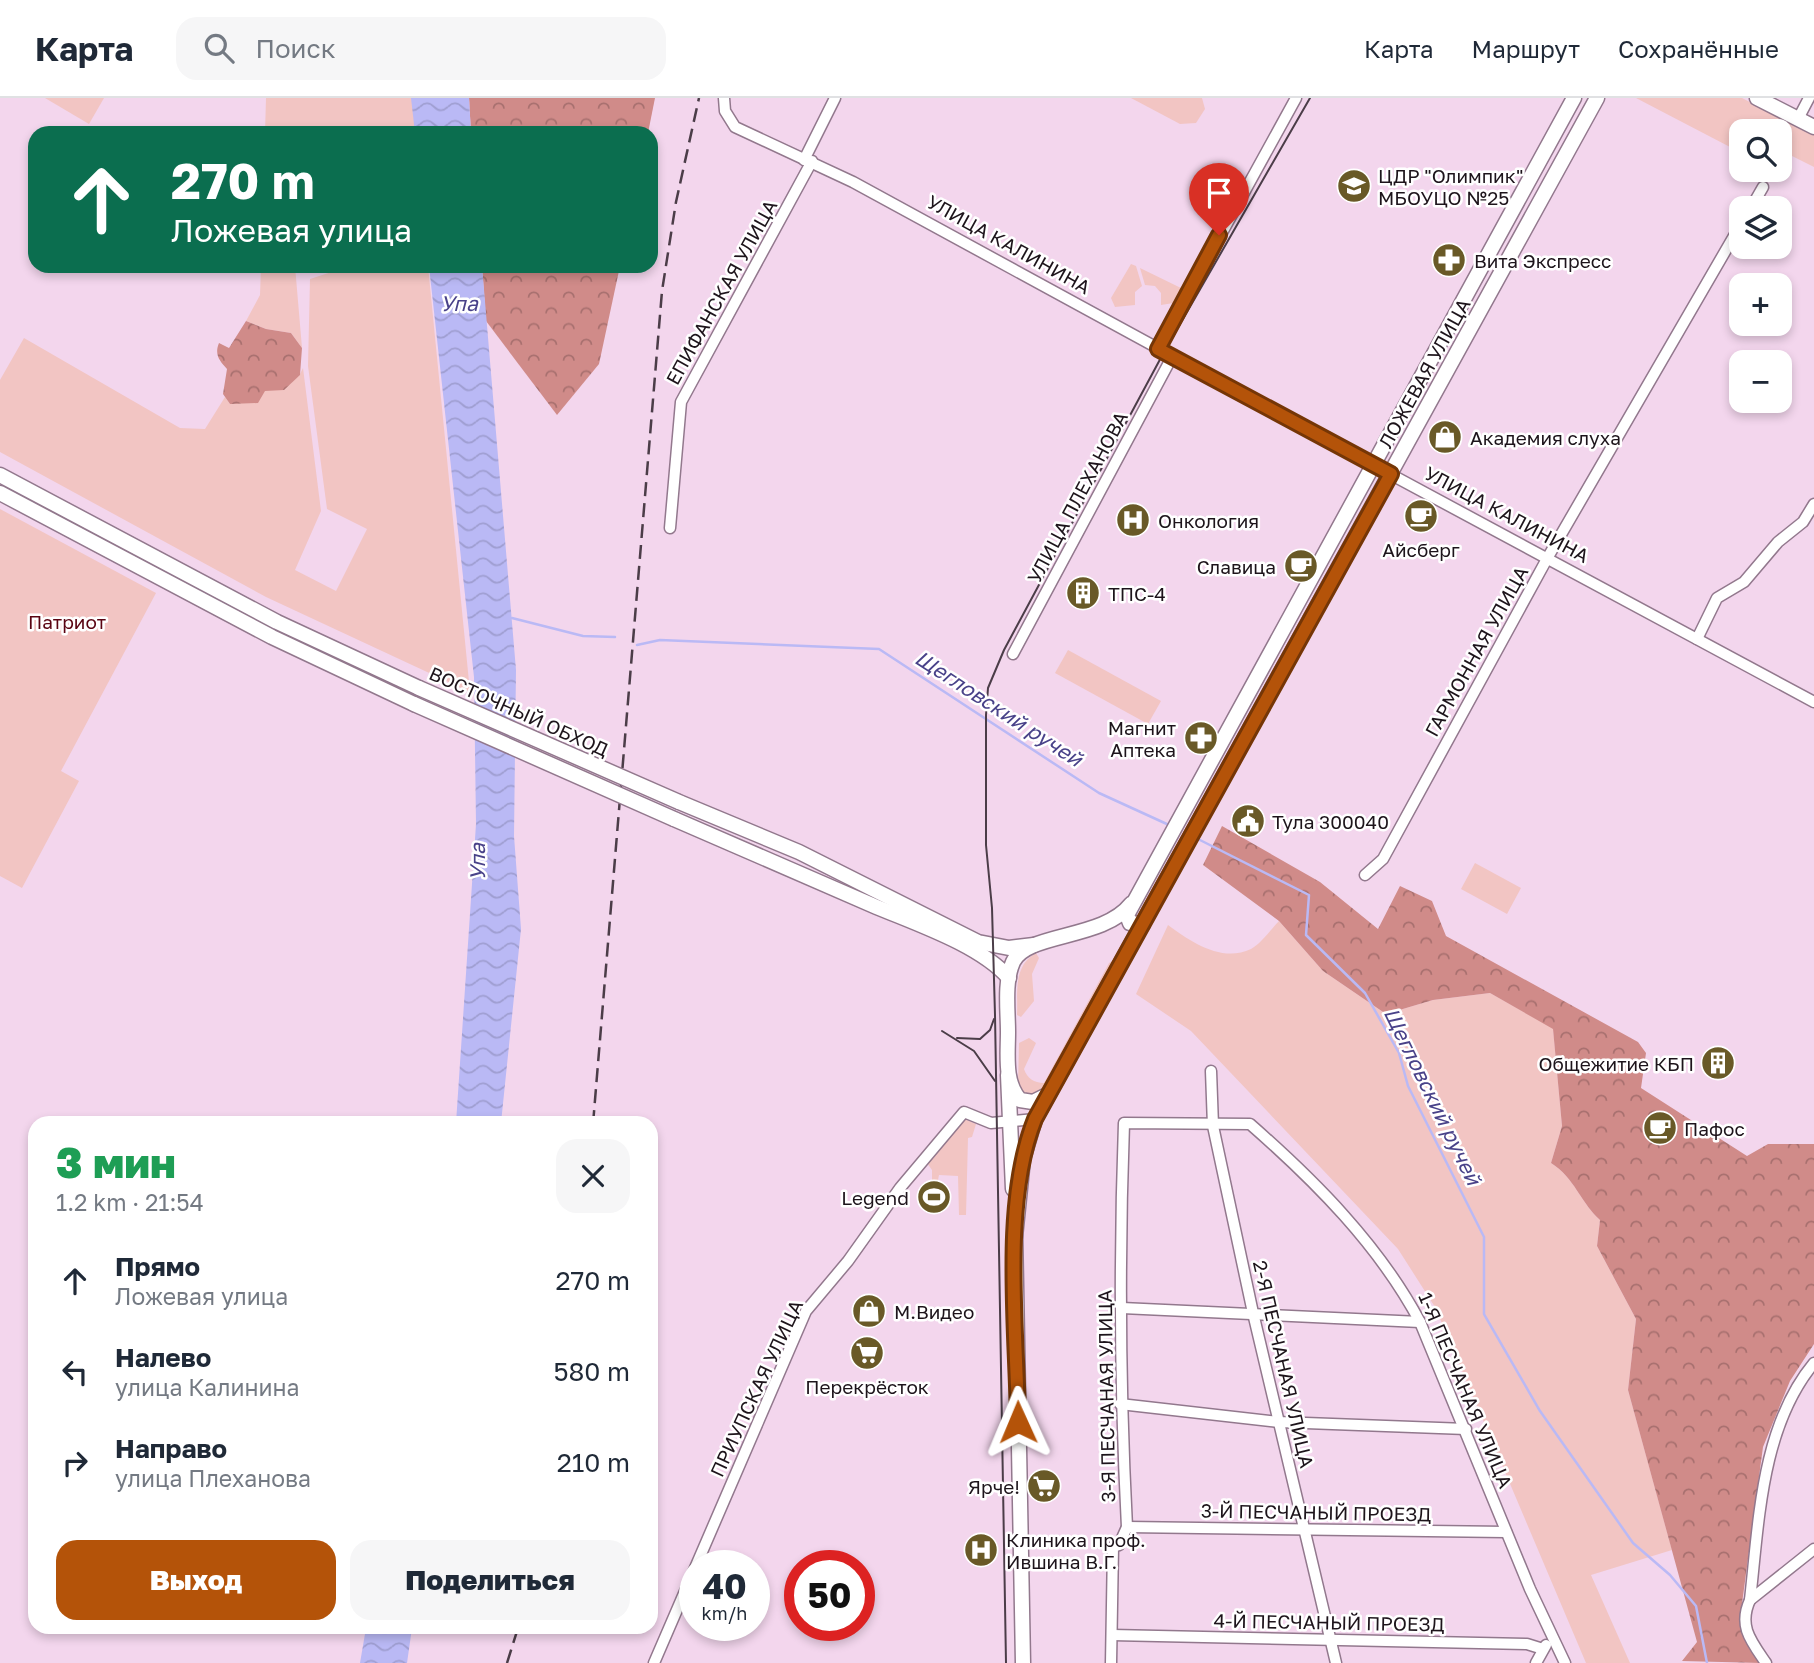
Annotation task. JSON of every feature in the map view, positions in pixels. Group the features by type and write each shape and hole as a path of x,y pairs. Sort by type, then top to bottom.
{"main road":[{"name":"ЛОЖЕВАЯ УЛИЦА","path":"1143,923 1130,923 1127,915 1574,98"},
{"name":"ЛОЖЕВАЯ УЛИЦА","path":"1015,1237 1023,1159 1035,1119 1047,1095 1597,98"},
{"path":"1757,98 1814,127"},
{"name":"УЛИЦА КАЛИНИНА","path":"1374,466 1391,474"},
{"name":"ВОСТОЧНЫЙ ОБХОД","path":"0,475 277,622 419,688 799,852 978,942 1009,948 1034,944"},
{"name":"ВОСТОЧНЫЙ ОБХОД","path":"0,494 272,638 414,704 911,921 979,955 999,967 1009,978"},
{"path":"1193,797 1204,797 1208,807"},
{"name":"ЛОЖЕВАЯ УЛИЦА","path":"1034,944 1096,929 1111,922 1128,908 1141,890"},
{"path":"1023,1663 1015,1237 1008,1075 1009,978 1013,962 1034,944"},
{"path":"1008,1075 1020,1100 1033,1102 1047,1095"}],"street":[{"name":"УЛИЦА КАЛИНИНА","path":"724,98 725,111 736,127 808,161 1374,466"},
{"name":"ЕПИФАНСКАЯ УЛИЦА","path":"670,528 681,402 808,161 835,98"},
{"path":"1158,349 1296,98"},
{"path":"1798,119 1809,98"},
{"path":"1758,196 1763,187"},
{"name":"ГАРМОННАЯ УЛИЦА","path":"1365,875 1383,859 1548,556 1729,245"},
{"name":"УЛИЦА ПЛЕХАНОВА","path":"1013,654 1172,357"},
{"name":"УЛИЦА КАЛИНИНА","path":"1391,474 1548,556 1814,702"},
{"path":"1697,639 1717,598 1744,582 1778,542 1803,522 1814,504"},
{"name":"2-Я ПЕСЧАНАЯ УЛИЦА","path":"1210,1071 1213,1126 1253,1314 1336,1663"},
{"name":"ПРИУПСКАЯ УЛИЦА","path":"654,1663 807,1311 900,1188 964,1112 983,1122 1009,1123 1035,1119"},
{"name":"1-Я ПЕСЧАНАЯ УЛИЦА","path":"1124,1123 1213,1126 1250,1124 1297,1166 1401,1286 1420,1322 1550,1636 1565,1663"},
{"name":"3-Я ПЕСЧАНАЯ УЛИЦА","path":"1111,1663 1113,1547 1119,1545 1126,1527 1121,1404 1120,1250 1124,1123"},
{"path":"1122,1308 1420,1322"},
{"path":"1766,1663 1745,1628 1743,1615 1750,1600 1770,1452 1795,1386 1814,1363"},
{"path":"1121,1404 1279,1422 1466,1429"},
{"name":"3-Й ПЕСЧАНЫЙ ПРОЕЗД","path":"1126,1527 1506,1532"},
{"path":"1750,1600 1814,1549"},
{"name":"4-Й ПЕСЧАНЫЙ ПРОЕЗД","path":"1112,1635 1527,1644 1544,1649"},
{"path":"1536,1663 1550,1636"}],"green space":[{"path":"45,98 104,98 89,124"},
{"path":"266,98 414,98 416,126 265,126"},
{"path":"469,98 655,98 649,126 471,126"},
{"path":"1131,98 1202,98 1205,109 1196,123 1180,124"},
{"path":"1636,98 1742,98 1783,119 1729,119 1729,146"},
{"path":"1792,124 1814,135 1814,167 1792,156"},
{"path":"1131,264 1136,266 1142,286 1135,292 1135,305 1115,307 1111,298"},
{"path":"1140,268 1181,288 1180,302 1161,305 1161,293 1155,286 1145,285"},
{"path":"261,273 296,273 302,348 291,333 266,329 246,321 260,295"},
{"path":"328,273 429,273 470,692 266,597 0,452 0,380 24,338 180,428 205,429 225,397 230,404 299,376 303,368 321,511 295,570 336,591 367,529 327,509 308,366 310,279"},
{"path":"483,273 618,273 599,364 557,415 486,321"},
{"path":"246,321 266,329 291,333 302,348 300,375 284,390 265,391 258,403 230,404 223,394 227,369 218,358 217,351 219,343 229,348"},
{"name":"Патриот","path":"0,509 156,593 61,771 79,781 22,888 0,876"},
{"path":"1068,650 1161,701 1148,724 1055,673"},
{"path":"1222,826 1320,882 1378,929 1400,886 1432,901 1446,936 1638,1042 1646,1053 1641,1088 1747,1156 1768,1144 1814,1144 1814,1344 1790,1381 1763,1447 1741,1611 1747,1638 1761,1663 1682,1661 1697,1642 1628,1390 1636,1319 1597,1246 1600,1220 1566,1176 1551,1163 1562,1126 1553,1029 1490,993 1433,1000 1386,1014 1323,971 1279,921 1203,865"},
{"path":"1475,863 1521,888 1507,914 1461,889"},
{"path":"1279,921 1323,971 1386,1014 1433,1000 1490,993 1553,1028 1562,1126 1551,1163 1566,1176 1600,1220 1597,1246 1636,1319 1628,1390 1672,1550 1591,1575 1630,1663 1586,1663 1435,1307 1398,1249 1191,1031 1136,994 1168,925 1207,949 1229,954 1255,947"},
{"path":"1036,953 1039,958 1032,974 1034,1001 1021,1017 1017,1015 1018,980 1023,965"},
{"path":"1114,960 1043,1094 1025,1096 1018,1086 1019,1043 1029,1038 1036,1043 1024,1069 1031,1079 1044,1083 1109,963"},
{"path":"964,1119 976,1124 972,1137 968,1138 966,1215 959,1215 958,1176 939,1175 938,1180 932,1181 932,1170 927,1163"}],"water":[{"path":"411,98 469,98 471,126 414,126"},
{"name":"Упа","path":"430,273 483,273 516,670 514,836 521,929 502,1116 456,1116 476,824 474,677"},
{"path":"365,1634 411,1634 407,1663 360,1663"}],"waterway":[{"name":"Щегловский ручей","path":"512,618 583,636 615,637"},
{"name":"Щегловский ручей","path":"637,645 660,640 879,649 1099,793 1169,825"},
{"name":"Щегловский ручей","path":"1194,837 1309,895 1306,935 1365,993 1399,1053 1408,1086 1484,1237 1484,1314 1540,1411 1633,1543 1670,1575 1696,1606 1707,1663"}],"tram line":[{"path":"1006,1663 995,1015 992,908 986,845 988,688 1004,650 1164,352 1310,98"},
{"path":"957,1038 980,1039 990,1030 994,1019"},
{"path":"942,1031 974,1051 995,1081"}],"railway":[{"path":"594,1116 662,291 676,202 699,98"},
{"path":"507,1663 516,1634"}],"place":[{"name":"ЦДР \"Олимпик\" МБОУЦО №25","path":"1354,186"},
{"name":"Вита Экспресс","path":"1449,260"},
{"name":"Академия слуха","path":"1445,437"},
{"name":"Айсберг","path":"1421,516"},
{"name":"Онкология","path":"1133,520"},
{"name":"Славица","path":"1301,566"},
{"name":"ТПС-4","path":"1083,593"},
{"name":"Магнит Аптека","path":"1201,738"},
{"name":"Тула 300040","path":"1248,821"},
{"name":"Общежитие КБП","path":"1718,1063"},
{"name":"Пафос","path":"1660,1128"},
{"name":"Legend","path":"934,1197"},
{"name":"М.Видео","path":"869,1311"},
{"name":"Перекрёсток","path":"867,1353"},
{"name":"Ярче!","path":"1044,1486"},
{"name":"Клиника проф. Ившина В.Г.","path":"981,1550"}],"route":[{"path":"1018,1422 1015,1237 1026,1141 1047,1095 1163,891 1391,474 1158,349 1219,235"}]}
